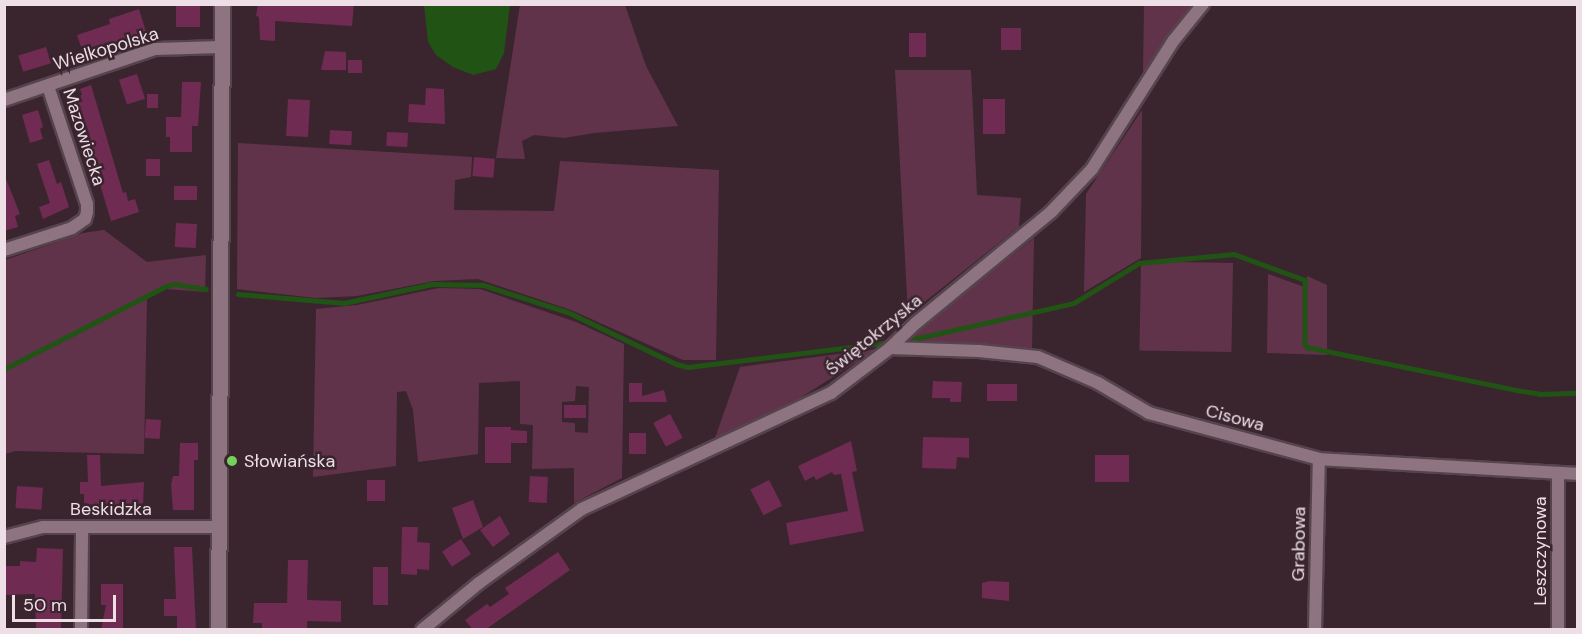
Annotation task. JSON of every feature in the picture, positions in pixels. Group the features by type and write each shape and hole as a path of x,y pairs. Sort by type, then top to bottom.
{"street":[{"path":"218,630 222,4"},
{"name":"Świętokrzyska","path":"422,630 479,583 582,509 831,393 893,349 916,323 1051,212 1092,169 1174,40 1203,4"},
{"name":"Wielkopolska","path":"4,100 155,49 221,47"},
{"name":"Mazowiecka","path":"4,250 79,225 87,212 87,204 48,86"},
{"name":"Cisowa","path":"893,349 979,351 1038,357 1098,383 1149,413 1319,459 1578,474"},
{"name":"Grabowa","path":"1315,630 1319,459"},
{"name":"Leszczynowa","path":"1558,474 1558,630"},
{"name":"Beskidzka","path":"4,537 43,527 219,527"},
{"path":"81,630 82,527"}],"shaded area":[{"path":"424,5 510,5 504,53 496,69 473,75 453,67 436,55 428,42"},
{"path":"520,5 625,5 646,66 678,126 594,133 564,138 534,135 522,141 525,159 496,158"},
{"path":"1144,5 1201,5 1143,74"},
{"path":"895,70 971,70 977,195 1021,198 1019,227 908,315"},
{"path":"1142,110 1141,258 1084,292 1086,194"},
{"path":"238,143 472,157 471,177 455,180 454,210 554,211 560,161 719,170 716,360 683,360 571,310 478,279 434,281 357,296 316,298 237,289"},
{"path":"104,230 147,262 206,255 205,292 166,289 147,299 144,454 15,451 5,454 5,260 83,233"},
{"path":"1034,238 1032,349 920,347 915,344 914,334"},
{"path":"1141,261 1233,263 1231,352 1139,350"},
{"path":"1268,274 1307,288 1307,276 1327,285 1327,355 1267,353"},
{"path":"439,288 480,289 576,322 624,344 622,478 574,503 574,468 532,469 533,425 520,424 520,381 479,383 478,454 418,462 413,410 406,391 397,392 396,466 313,477 316,309 357,305","holes":["576,386 589,387 588,433 575,432 575,423 562,422 562,402 575,401"]},
{"path":"877,349 800,398 715,438 740,367"}],"building":[{"path":"176,4 200,4 200,27 176,27"},
{"path":"258,4 354,4 352,26 275,21 275,41 260,40 259,17 256,16"},
{"path":"139,9 146,32 83,53 77,35 110,24 109,19"},
{"path":"1001,28 1021,28 1021,50 1001,50"},
{"path":"909,33 926,33 926,57 909,57"},
{"path":"46,47 51,63 23,72 18,55"},
{"path":"325,51 346,52 346,70 321,70"},
{"path":"348,60 362,60 362,73 348,73"},
{"path":"137,74 145,99 127,105 119,80"},
{"path":"182,82 201,82 198,126 192,126 192,152 170,152 170,137 166,137 166,117 181,117"},
{"path":"91,85 123,193 126,192 128,201 135,199 139,212 111,221 74,98 82,95 80,89"},
{"path":"426,88 444,89 445,124 408,122 409,104 425,105"},
{"path":"147,94 158,94 158,108 147,108"},
{"path":"288,99 310,100 308,137 286,136"},
{"path":"983,99 1005,99 1005,134 983,134"},
{"path":"38,110 43,127 40,129 43,139 30,143 22,115"},
{"path":"330,130 352,131 351,145 329,144"},
{"path":"387,132 408,133 407,147 386,146"},
{"path":"474,157 495,159 493,178 472,176"},
{"path":"146,159 160,159 160,176 146,176"},
{"path":"49,160 57,184 61,182 69,207 43,219 39,207 50,203 37,164"},
{"path":"4,174 20,214 15,216 18,227 4,231"},
{"path":"174,186 197,186 197,200 174,200"},
{"path":"176,223 197,224 196,248 175,247"},
{"path":"933,381 962,382 961,402 950,402 950,398 932,398"},
{"path":"629,383 642,383 642,396 664,390 667,402 629,402"},
{"path":"987,384 1017,384 1017,401 987,401"},
{"path":"564,405 586,405 586,418 564,418"},
{"path":"670,414 683,438 666,447 653,423"},
{"path":"146,419 161,420 160,439 145,438"},
{"path":"485,427 511,427 511,430 527,431 527,443 511,443 511,463 485,463"},
{"path":"629,433 646,433 646,454 629,454"},
{"path":"923,437 969,438 969,458 957,457 956,469 922,468"},
{"path":"851,441 857,471 852,472 864,531 790,545 786,523 848,511 841,474 834,475 832,472 816,480 814,476 805,481 798,466"},
{"path":"180,443 198,443 198,460 194,460 194,510 173,510 171,485 173,476 179,476"},
{"path":"87,455 100,455 101,486 144,482 143,505 101,507 84,503 84,494 80,494 80,482 88,482"},
{"path":"1095,455 1129,455 1129,482 1095,482"},
{"path":"530,476 548,477 547,503 529,502"},
{"path":"367,480 385,480 385,501 367,501"},
{"path":"769,480 782,506 763,515 750,490"},
{"path":"17,486 43,488 41,510 15,508"},
{"path":"473,500 483,527 463,539 452,508"},
{"path":"500,516 510,534 493,547 480,530"},
{"path":"402,527 418,527 417,542 430,543 429,570 417,569 417,575 401,574"},
{"path":"461,539 471,554 452,567 442,552"},
{"path":"174,547 192,547 196,630 177,630 177,616 164,616 164,599 176,599"},
{"path":"37,548 63,549 61,630 36,630 35,594 4,595 4,566 20,566 20,561 36,562"},
{"path":"558,552 570,570 485,630 473,630 465,620 487,604 490,607 509,594 505,588"},
{"path":"288,560 308,560 307,600 341,601 341,622 307,621 307,630 262,630 262,623 253,623 254,603 287,603"},
{"path":"373,567 388,567 388,605 373,605"},
{"path":"1009,582 1009,601 982,598 982,583"},
{"path":"101,584 123,584 123,630 101,630 106,605 101,605"}],"waterway":[{"path":"914,339 1074,303 1139,263 1234,254 1305,280 1305,344 1307,347 1516,390 1540,394 1578,393"},
{"path":"4,369 166,286 175,284 206,289"},
{"path":"238,294 344,303 433,284 483,285 570,313 676,364 688,367 884,343"}],"place":[{"name":"Słowiańska","path":"232,461"}]}
